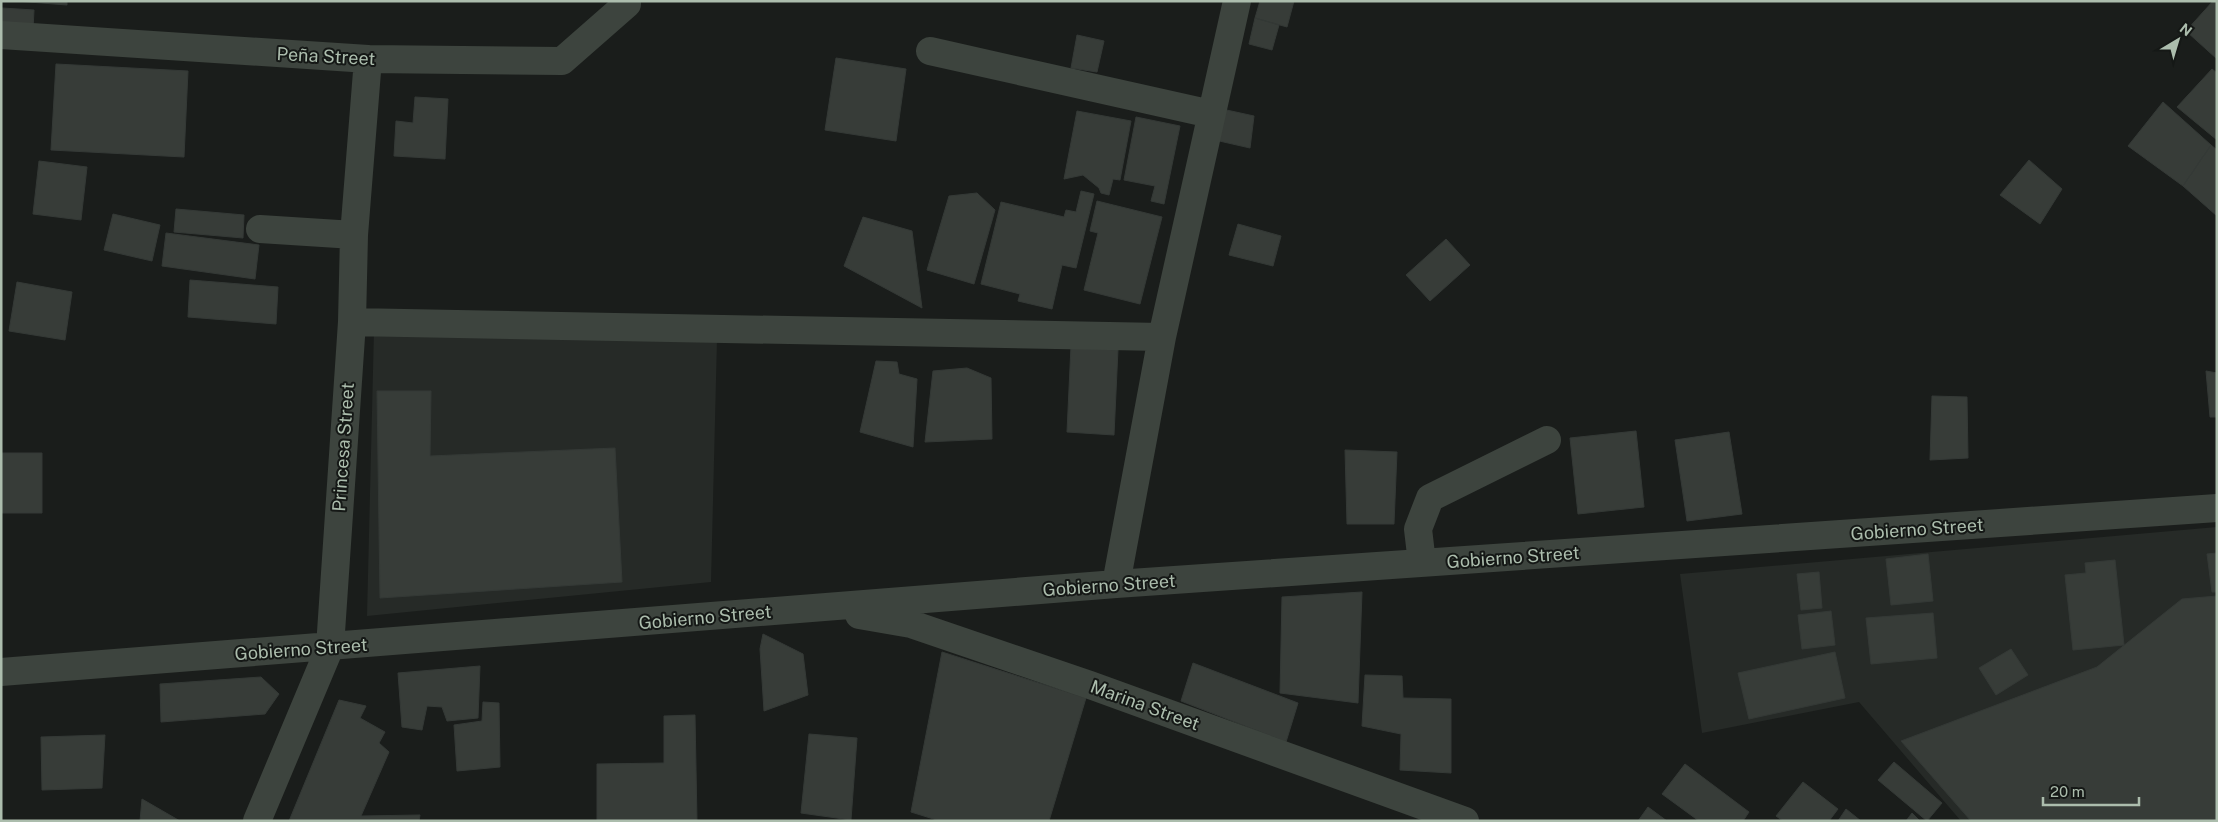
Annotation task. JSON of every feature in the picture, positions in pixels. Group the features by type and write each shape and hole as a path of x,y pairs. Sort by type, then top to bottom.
{"street":[{"name":"Peña Street","path":"1,35 368,59 562,61 627,4 627,1"},
{"path":"1116,584 1162,337 1237,1"},
{"path":"930,51 1211,114"},
{"name":"Princesa Street","path":"257,821 330,647 352,322 354,235 368,59"},
{"path":"260,229 354,235"},
{"path":"352,322 1162,337"},
{"path":"1422,563 1418,529 1430,498 1547,440"},
{"name":"Gobierno Street","path":"1,672 1116,584 2217,508"},
{"name":"Marina Street","path":"819,608 911,624 1090,685 1466,821"}],"shaded area":[{"path":"374,330 717,339 711,582 367,616"},
{"path":"2217,527 2217,821 1961,821 1859,702 1702,733 1680,574"}],"building":[{"path":"16,1 67,1 67,5"},
{"path":"1260,1 1294,1 1287,27 1255,18"},
{"path":"2213,1 2217,1 2217,59 2186,31"},
{"path":"2,8 34,10 33,29 1,28"},
{"path":"1255,18 1279,25 1272,50 1249,44"},
{"path":"1077,35 1104,41 1097,72 1071,68"},
{"path":"836,58 906,69 896,141 825,130"},
{"path":"56,64 188,71 184,157 51,150"},
{"path":"2212,69 2217,73 2217,140 2177,107"},
{"path":"415,97 448,99 445,159 394,156 396,121 413,123"},
{"path":"2163,102 2211,145 2183,186 2128,146"},
{"path":"1222,109 1254,116 1250,148 1215,140"},
{"path":"1077,111 1131,121 1120,180 1113,179 1109,195 1101,193 1099,188 1083,175 1064,179"},
{"path":"1136,117 1180,126 1164,204 1151,201 1155,186 1124,180"},
{"path":"2211,145 2217,150 2217,216 2183,186"},
{"path":"2029,160 2062,189 2040,224 2000,195"},
{"path":"39,161 87,167 81,220 33,214"},
{"path":"1081,191 1094,194 1076,268 1062,265 1052,309 1018,301 1020,294 981,284 1001,202 1064,217 1066,210 1076,212"},
{"path":"977,193 995,210 974,284 927,270 949,196"},
{"path":"1097,201 1162,217 1140,304 1084,290 1098,233 1090,231"},
{"path":"176,209 244,215 243,238 174,232"},
{"path":"113,214 160,225 152,261 104,250"},
{"path":"863,217 912,231 922,308 844,266"},
{"path":"1238,224 1281,236 1273,266 1229,255"},
{"path":"166,233 259,245 255,279 162,266"},
{"path":"1446,239 1470,265 1430,301 1406,275"},
{"path":"190,280 278,287 276,324 188,317"},
{"path":"17,282 72,292 65,340 9,331"},
{"path":"1071,346 1118,349 1114,435 1067,432"},
{"path":"876,361 897,362 899,374 917,379 913,447 860,432"},
{"path":"967,368 991,378 992,439 925,442 933,371"},
{"path":"2206,371 2217,373 2217,417 2210,417"},
{"path":"377,391 431,391 430,456 615,448 622,582 380,598"},
{"path":"1932,396 1967,397 1968,458 1930,460"},
{"path":"1636,431 1644,507 1578,514 1570,438"},
{"path":"1729,432 1742,514 1687,521 1675,440"},
{"path":"1345,450 1397,452 1394,524 1347,524"},
{"path":"1,453 42,453 42,513 1,513"},
{"path":"2217,553 2217,592 2212,592 2207,554"},
{"path":"1928,554 1933,601 1891,605 1886,559"},
{"path":"2115,560 2124,645 2073,650 2065,575 2086,573 2085,563"},
{"path":"1819,572 1822,608 1801,610 1797,574"},
{"path":"1362,592 1358,703 1280,693 1282,597"},
{"path":"2217,596 2217,821 1971,821 1901,741 2097,667 2182,599"},
{"path":"1831,611 1835,645 1802,649 1798,615"},
{"path":"1933,613 1937,658 1871,664 1866,618"},
{"path":"763,634 803,654 808,695 764,711 760,649"},
{"path":"2011,649 2028,675 1996,695 1979,668"},
{"path":"942,652 1086,698 1049,821 940,821 911,812"},
{"path":"1835,652 1845,698 1749,719 1738,673"},
{"path":"1193,663 1298,703 1286,742 1181,701"},
{"path":"480,666 478,718 447,721 442,707 427,706 422,730 402,727 398,673"},
{"path":"1365,675 1402,676 1403,698 1451,699 1451,773 1400,770 1401,734 1362,726"},
{"path":"261,677 279,694 265,714 161,722 160,684"},
{"path":"339,700 366,706 360,718 385,732 379,743 389,752 361,816 420,815 419,821 289,821"},
{"path":"483,702 499,703 500,767 457,771 454,725 482,721"},
{"path":"695,715 697,821 597,821 597,764 664,763 664,716"},
{"path":"809,734 857,738 851,820 801,813"},
{"path":"105,735 102,788 42,790 41,737"},
{"path":"1894,762 1942,803 1927,821 1878,780"},
{"path":"1685,764 1749,812 1743,821 1699,821 1662,794"},
{"path":"1803,782 1838,809 1829,821 1783,821 1776,816"},
{"path":"142,799 180,821 140,821"},
{"path":"1648,807 1667,821 1638,821"},
{"path":"1846,809 1861,821 1838,821"},
{"path":"1912,813 1920,821 1906,821"}]}
